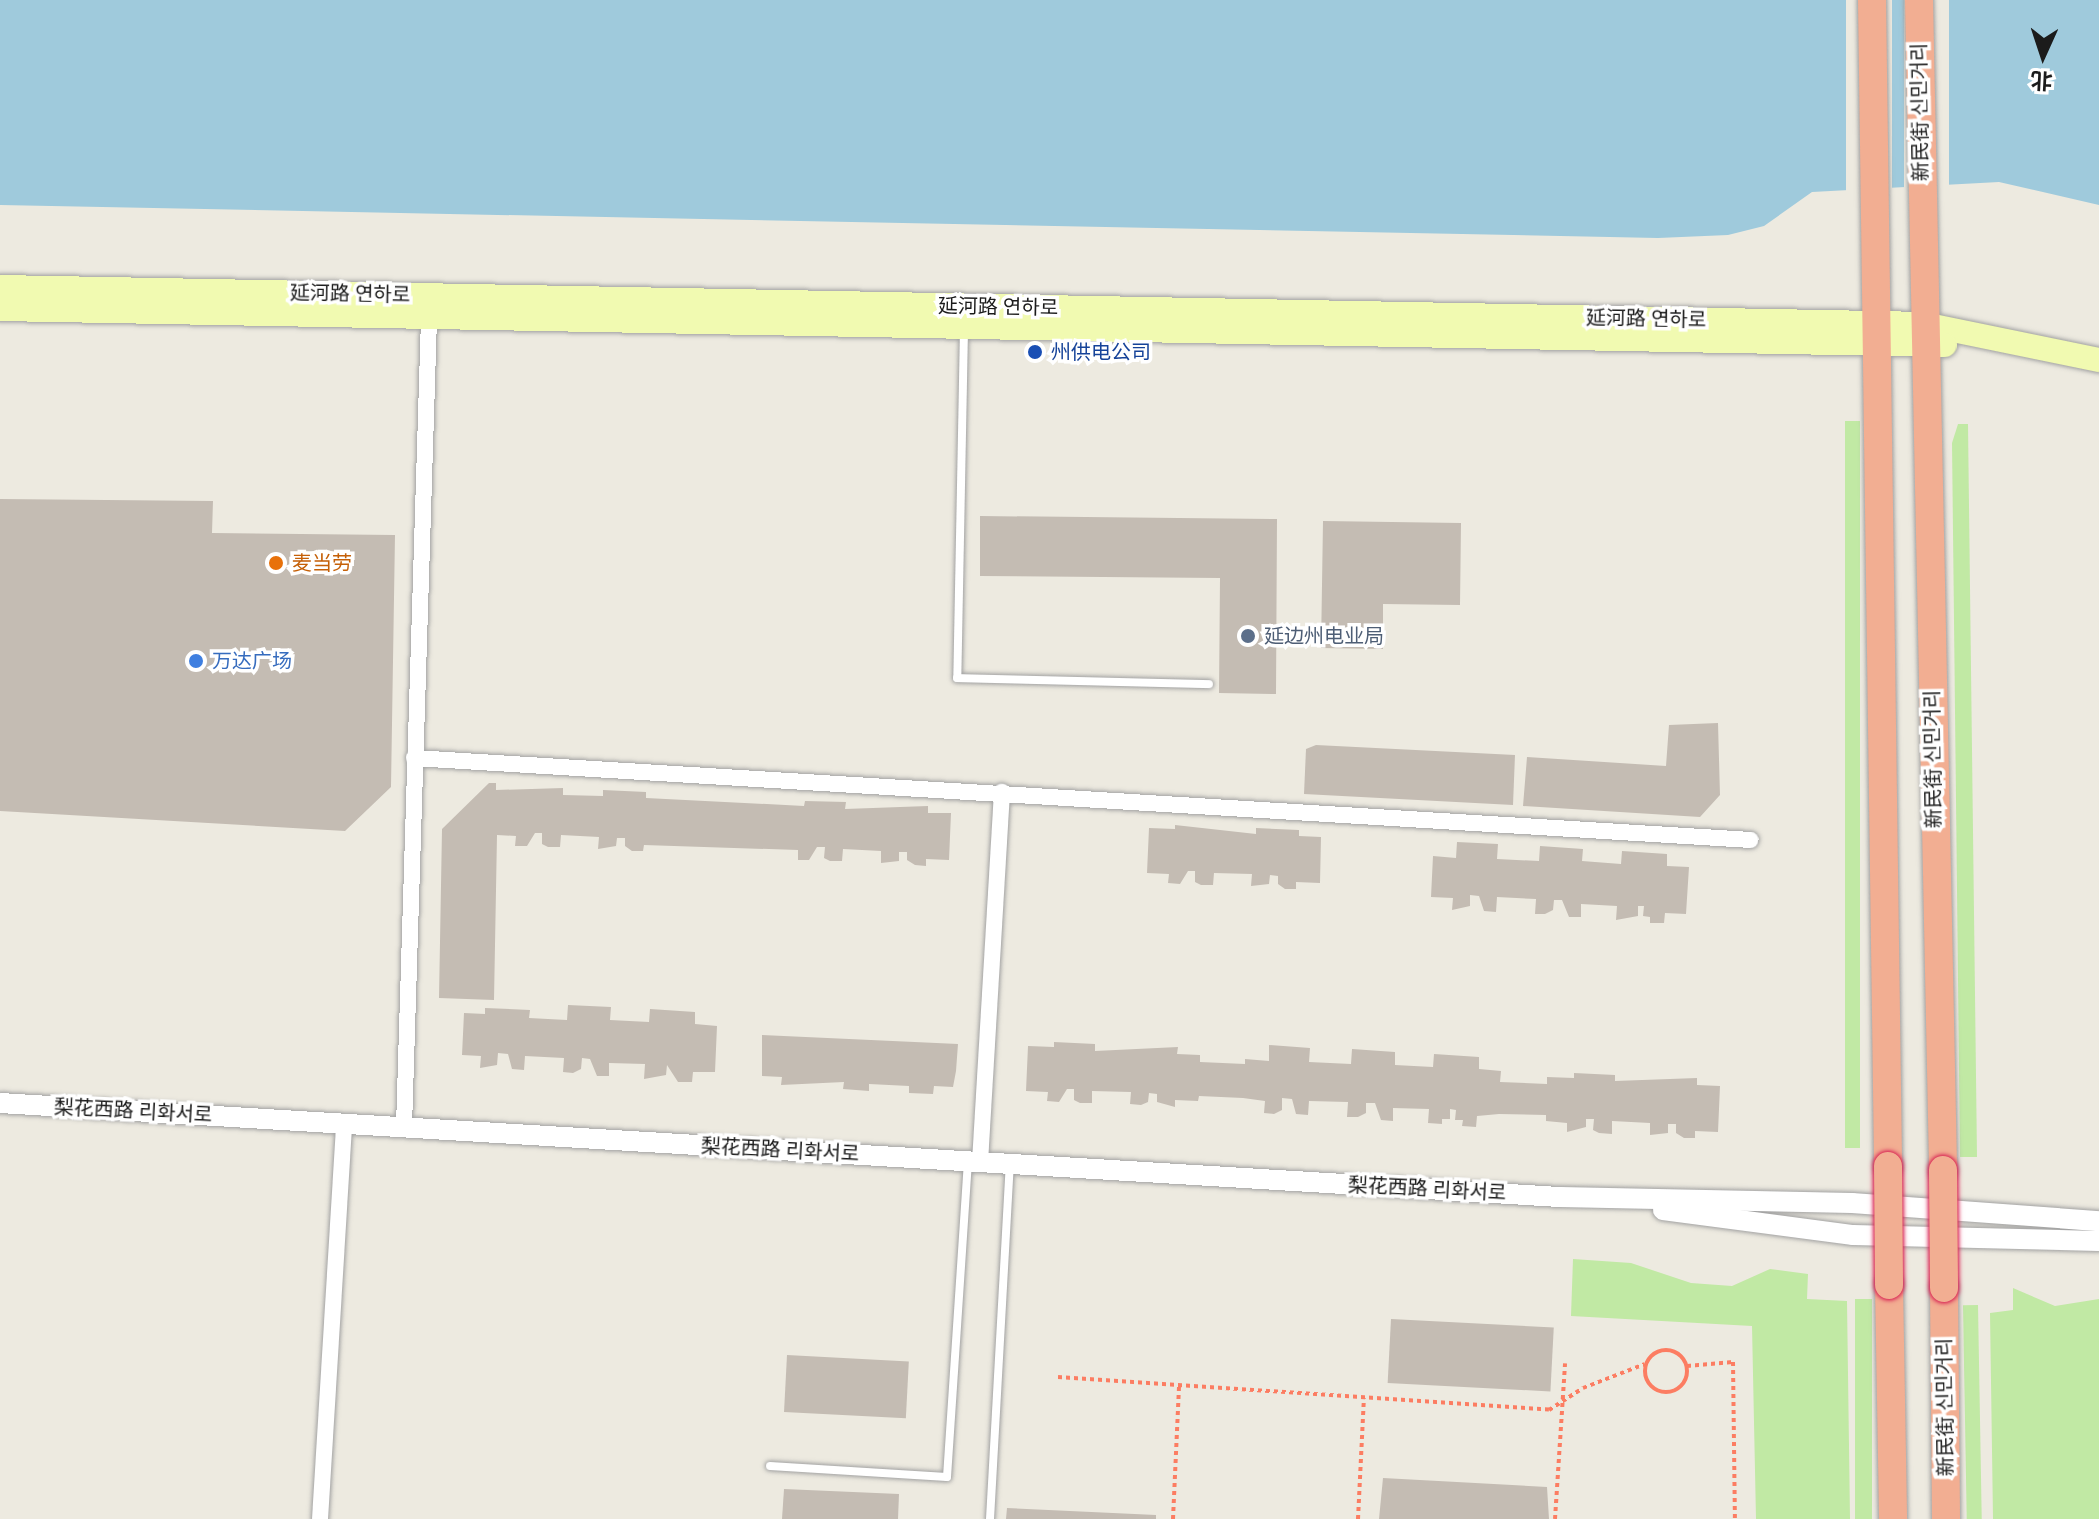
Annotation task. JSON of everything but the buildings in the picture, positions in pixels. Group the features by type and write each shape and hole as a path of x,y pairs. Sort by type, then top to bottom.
{"highway":[{"path":"1872,0 1893,1519"},
{"name":"新民街 신민거리","path":"1919,0 1921,240 1943,1170 1946,1519"}],"main road":[{"name":"延河路 연하로","path":"0,287 1923,335 1995,340 2099,360"},
{"name":"延河路 연하로","path":"0,309 964,328 1876,334"}],"street":[{"path":"404,1127 429,318"},
{"path":"414,758 1750,840"},
{"path":"974,1162 1002,792"},
{"name":"梨花西路 리화서로","path":"0,1103 1560,1197 1852,1203 2099,1221"},
{"path":"320,1519 344,1124"},
{"name":"梨花西路 리화서로","path":"1560,1197 1853,1235 2099,1241"}],"lane":[{"path":"964,328 957,678 1209,684"},
{"path":"770,1466 947,1477 974,1162"},
{"path":"990,1519 1010,1164"}],"path":[{"path":"1058,1377 1549,1410 1583,1388 1645,1364 1654,1353 1668,1349 1687,1366 1733,1362 1735,1519"},
{"path":"1555,1519 1565,1363"},
{"path":"1645,1364 1649,1384 1667,1392 1684,1383 1687,1366"},
{"path":"1173,1519 1179,1385"},
{"path":"1358,1519 1364,1398"}],"green space":[{"path":"1845,421 1860,421 1860,1148 1845,1148"},
{"path":"1958,424 1968,424 1977,1157 1960,1157 1952,443"},
{"path":"1573,1259 1631,1263 1691,1283 1732,1286 1770,1269 1808,1274 1807,1299 1847,1301 1850,1519 1756,1519 1752,1326 1571,1316"},
{"path":"2013,1288 2055,1306 2099,1299 2099,1519 1993,1519 1990,1313 2013,1310"},
{"path":"1855,1299 1872,1299 1872,1519 1855,1519"},
{"path":"1963,1305 1978,1305 1982,1519 1967,1519"}],"water":[{"path":"0,0 2099,0 2099,205 1999,182 1812,192 1764,226 1728,235 1658,238 0,205"}],"pier":[{"path":"1846,0 1892,0 1892,193 1846,193"},
{"path":"1904,0 1949,0 1949,189 1904,189"}],"place":[{"name":"州供电公司","path":"1035,352"},
{"name":"麦当劳","path":"276,563"},
{"name":"延边州电业局","path":"1248,636"},
{"name":"万达广场","path":"196,661"}]}
